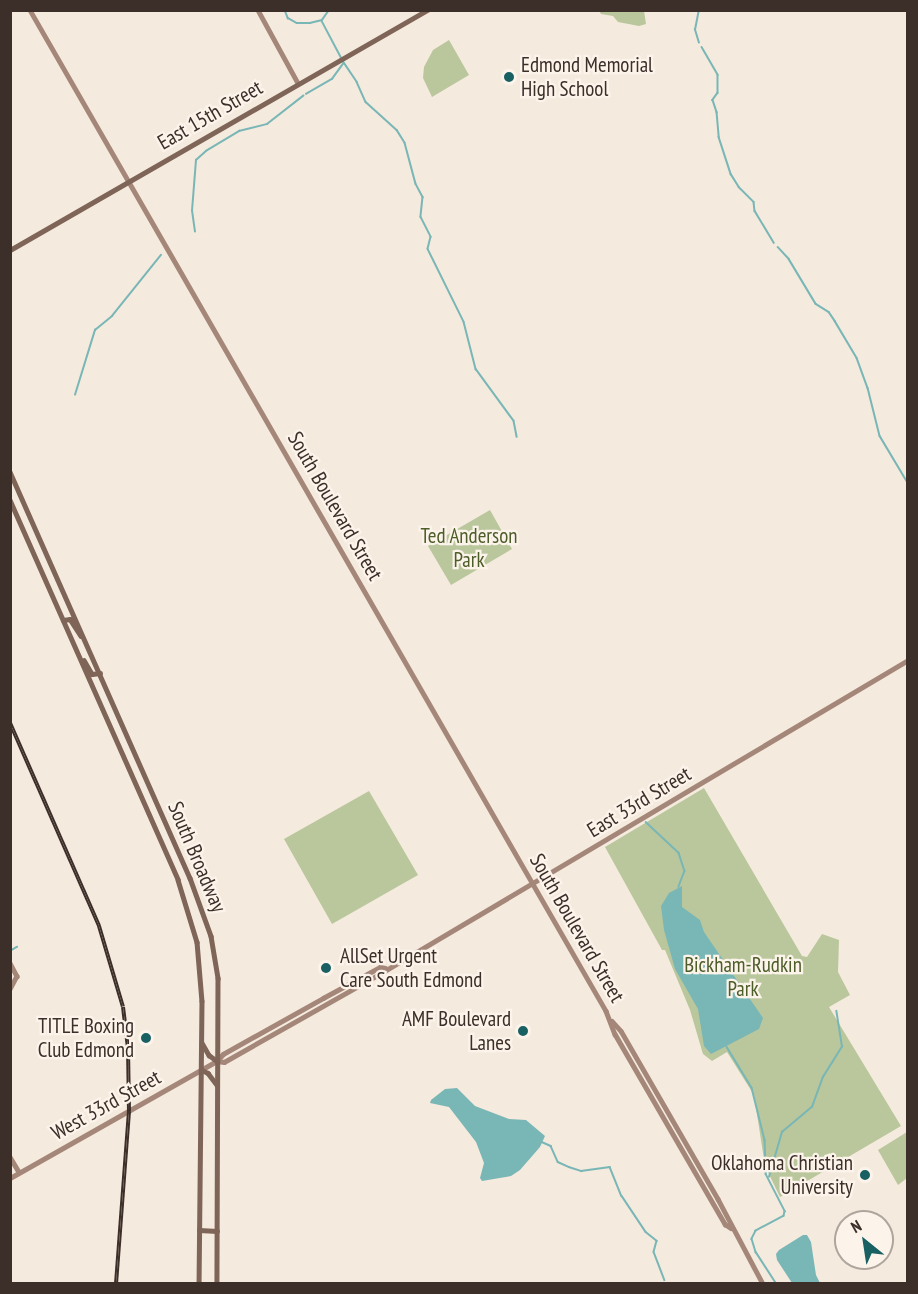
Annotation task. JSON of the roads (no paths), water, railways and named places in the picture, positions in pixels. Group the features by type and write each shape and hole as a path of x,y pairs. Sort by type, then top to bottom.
{"main road":[{"name":"South Boulevard Street","path":"30,10 610,1018 615,1034 725,1224 731,1228 763,1284"},
{"path":"258,10 298,83"},
{"name":"East 15th Street","path":"10,250 428,10"},
{"name":"South Broadway","path":"10,472 195,890 211,936 218,978 217,1284"},
{"name":"South Broadway","path":"10,500 178,880 191,915 200,965 202,1070 199,1284"},
{"path":"63,620 70,620 87,646"},
{"path":"78,653 92,674 100,673"},
{"name":"East 33rd Street","path":"217,1061 224,1062 533,884 908,660"},
{"path":"112,729 122,725"},
{"path":"10,963 16,976 10,990"},
{"path":"201,1041 209,1055 217,1061"},
{"name":"West 33rd Street","path":"10,1178 217,1061"},
{"path":"202,1070 208,1073 217,1085"},
{"path":"10,1157 20,1172"},
{"path":"199,1230 217,1231"}],"water":[{"path":"682,886 682,907 700,920 704,932 763,1018 759,1029 711,1054 704,1046 698,1009 675,969 664,930 661,906 669,893"},
{"path":"457,1088 475,1106 509,1119 526,1120 545,1136 540,1147 520,1170 511,1176 482,1181 480,1178 484,1163 476,1142 449,1107 430,1103 445,1089"},
{"path":"803,1235 807,1235 811,1242 816,1275 820,1283 792,1283 777,1260 776,1254 779,1250"}],"waterway":[{"path":"285,10 288,18 297,23 322,20 329,10"},
{"path":"699,10 695,30 699,43"},
{"path":"322,21 341,57"},
{"path":"702,47 718,75 718,93 713,100 717,112 719,137 731,174 739,187 754,202 755,211 774,243"},
{"path":"343,61 357,82 366,102 397,130 405,143 416,184 423,197 421,217 431,237 428,249 464,322 476,369 514,421 517,437"},
{"path":"306,94 332,79 343,64"},
{"path":"195,232 192,211 196,160 206,151 239,131 267,124 303,96"},
{"path":"778,247 789,259 816,304 829,312 857,358 868,388 880,436 908,483"},
{"path":"75,395 95,330 112,316 161,255"},
{"path":"646,822 679,853 685,871 679,887"},
{"path":"10,951 17,947"},
{"path":"769,1177 782,1132 812,1107 823,1077 842,1047 836,1011"},
{"path":"727,1047 752,1088 765,1140 766,1174 785,1211 784,1216 756,1231 752,1239 756,1252 777,1284"},
{"path":"542,1142 551,1146 558,1162 569,1167 581,1171 610,1167 622,1196 646,1232 657,1241 654,1252 665,1280"}],"railway":[{"path":"10,723 99,926 123,1007 128,1048 129,1111 116,1284"}],"place":[{"name":"Edmond Memorial High School","path":"509,77"},
{"name":"AllSet Urgent Care South Edmond","path":"326,968"},
{"name":"AMF Boulevard Lanes","path":"523,1031"},
{"name":"TITLE Boxing Club Edmond","path":"146,1038"},
{"name":"Oklahoma Christian University","path":"865,1175"}],"park label":[{"name":"Ted Anderson Park","path":"469,548"},
{"name":"Bickham-Rudkin Park","path":"743,977"}]}
